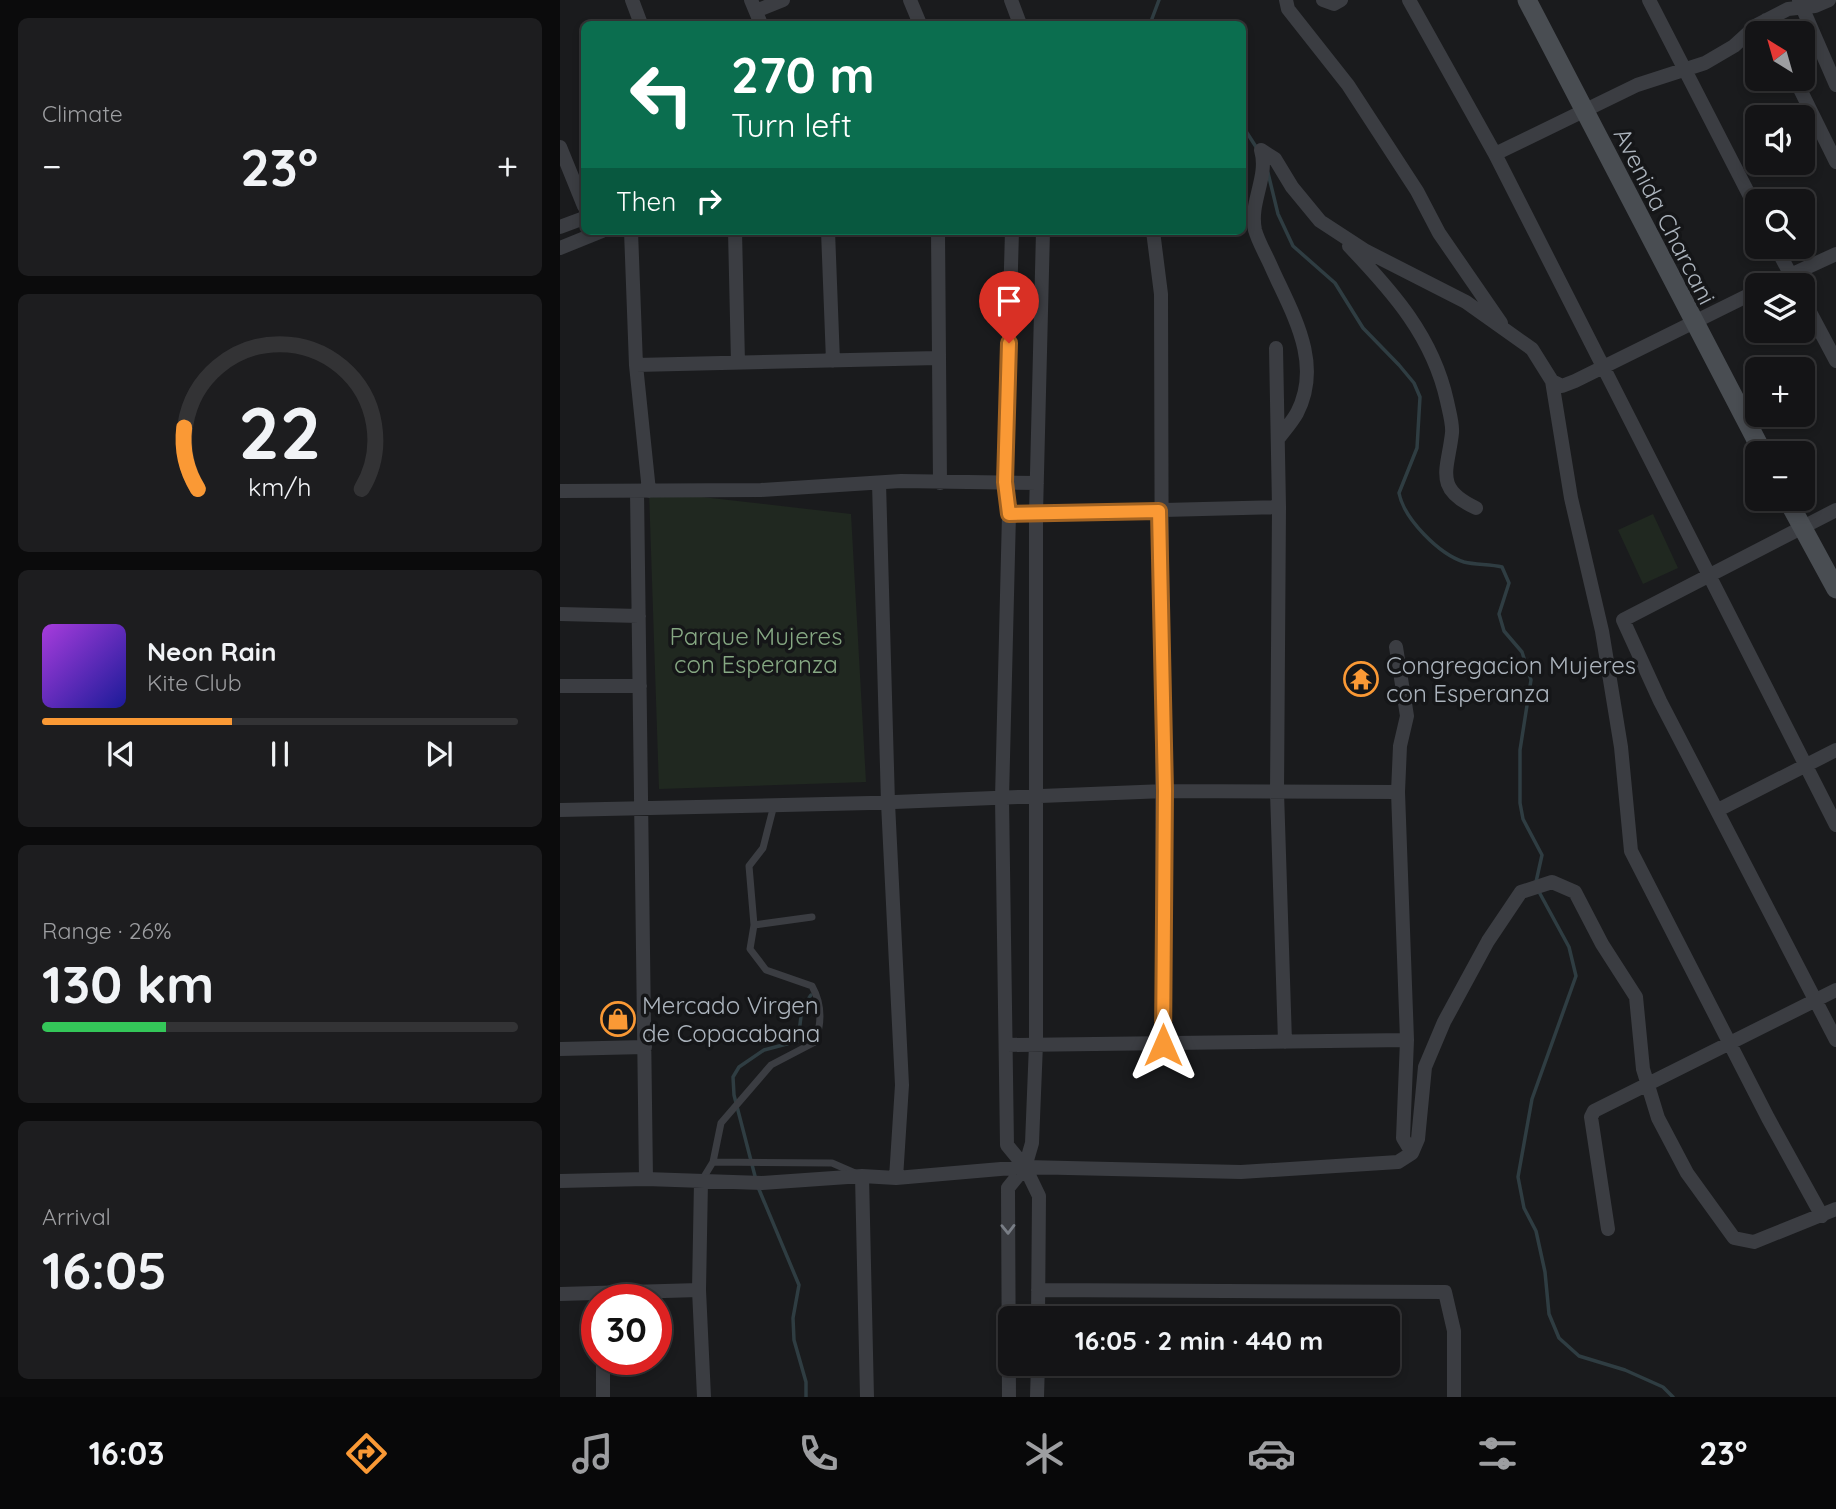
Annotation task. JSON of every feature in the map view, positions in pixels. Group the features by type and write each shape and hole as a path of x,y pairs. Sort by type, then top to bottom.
{"main road":[{"name":"Avenida Charcani","path":"1527,0 1757,441"},
{"path":"1794,511 1836,589"}],"street":[{"path":"632,0 640,21"},
{"path":"756,12 783,0"},
{"path":"910,0 919,21"},
{"path":"1011,0 1019,21"},
{"path":"1286,0 1288,9 1348,85 1417,191 1439,233 1506,330"},
{"path":"1323,0 1334,4 1341,0"},
{"path":"1409,0 1495,154 1836,825"},
{"path":"1649,0 1746,189"},
{"path":"1776,21 1787,9 1800,4 1829,0"},
{"path":"1800,4 1836,85"},
{"path":"1495,154 1637,85 1705,63 1745,40"},
{"path":"1801,91 1836,162"},
{"path":"560,147 581,199"},
{"path":"1278,439 1298,412 1305,382 1305,347 1301,326 1255,230 1257,195 1265,164 1261,150 1275,159 1292,187 1320,221 1466,302 1532,349 1552,381 1571,498 1602,631 1621,747 1631,851 1732,1042 1768,1118 1822,1216"},
{"path":"560,227 581,219"},
{"path":"1336,232 1384,283 1434,356 1452,431 1445,458 1446,478 1457,499 1476,508"},
{"path":"560,248 592,235"},
{"path":"631,235 643,491 639,616 646,1179"},
{"path":"735,235 738,363"},
{"path":"828,235 833,361"},
{"path":"938,235 940,482"},
{"path":"1013,235 1005,482 1009,514 1002,797 1007,1145 1025,1167 1039,1196 1038,1306"},
{"path":"1009,1397 1008,1188 1025,1167 1032,1143 1036,1044 1036,514 1042,235"},
{"path":"1154,235 1161,294 1159,511 1165,791 1163,1045"},
{"path":"1805,273 1836,254"},
{"path":"1552,381 1562,386 1745,297"},
{"path":"1815,321 1836,361"},
{"path":"1276,348 1279,507 1278,792 1285,1042"},
{"path":"636,365 938,358"},
{"path":"560,491 761,490 878,483 1037,483"},
{"path":"878,483 888,803 902,1085 896,1178"},
{"path":"1009,514 1279,507"},
{"path":"1836,510 1623,620 1660,701 1836,1040"},
{"path":"560,614 639,616"},
{"path":"1396,647 1407,716 1401,746 1398,792 1407,1040 1403,1138 1412,1153"},
{"path":"560,686 640,686"},
{"path":"1718,810 1836,750"},
{"path":"560,810 888,803 1165,791 1398,792"},
{"path":"560,1181 646,1179 762,1184 862,1176 896,1178 1025,1167 1241,1172 1398,1162 1412,1153 1418,1139 1425,1067 1444,1022 1488,941 1521,892 1552,882 1576,892 1602,944 1636,997 1639,1036 1658,1118 1687,1174 1734,1238 1754,1242 1836,1209"},
{"path":"1608,1229 1591,1116 1599,1107 1836,990"},
{"path":"1007,1045 1407,1040"},
{"path":"560,1049 645,1047"},
{"path":"862,1176 867,1397"},
{"path":"701,1181 699,1290 704,1397"},
{"path":"672,1292 699,1290"},
{"path":"1038,1290 1445,1292 1454,1331 1454,1397"},
{"path":"560,1294 581,1296"},
{"path":"603,1375 603,1397"},
{"path":"1037,1397 1038,1376"}],"lane":[{"path":"701,1181 713,1162 721,1123 771,1065 815,1042 820,1027 818,998 812,986 766,970 750,949 754,925 749,866 763,848 774,805"},
{"path":"754,925 812,917"},
{"path":"713,1162 832,1163 862,1176"}],"green space":[{"name":"Parque Mujeres con Esperanza","path":"649,491 851,514 866,782 659,789"},
{"path":"1653,514 1678,568 1643,584 1618,530"}],"waterway":[{"path":"1151,21 1159,0"},
{"path":"1246,131 1258,150"},
{"path":"1268,173 1278,214 1293,246 1335,283 1363,328 1414,383 1420,397 1417,448 1399,493 1408,514 1424,534 1444,552 1464,562 1502,567 1509,583 1499,614 1504,631 1522,652 1531,680 1520,750 1520,803 1523,819 1542,855 1536,882"},
{"path":"1538,890 1569,947 1576,976 1532,1099 1518,1177 1524,1208 1536,1231 1545,1272 1549,1314 1559,1338 1579,1356 1625,1370 1663,1387 1673,1397"},
{"path":"756,1180 734,1095 733,1077 739,1067 764,1050 798,1041 802,1008 811,995"},
{"path":"758,1187 799,1285 793,1318 794,1340 806,1382 806,1397"}],"place":[{"name":"Congregacion Mujeres con Esperanza","path":"1361,679"},
{"name":"Mercado Virgen de Copacabana","path":"618,1019"}],"route":[{"path":"1009,343 1005,482 1009,514 1159,511 1165,791 1163,1045"}]}
